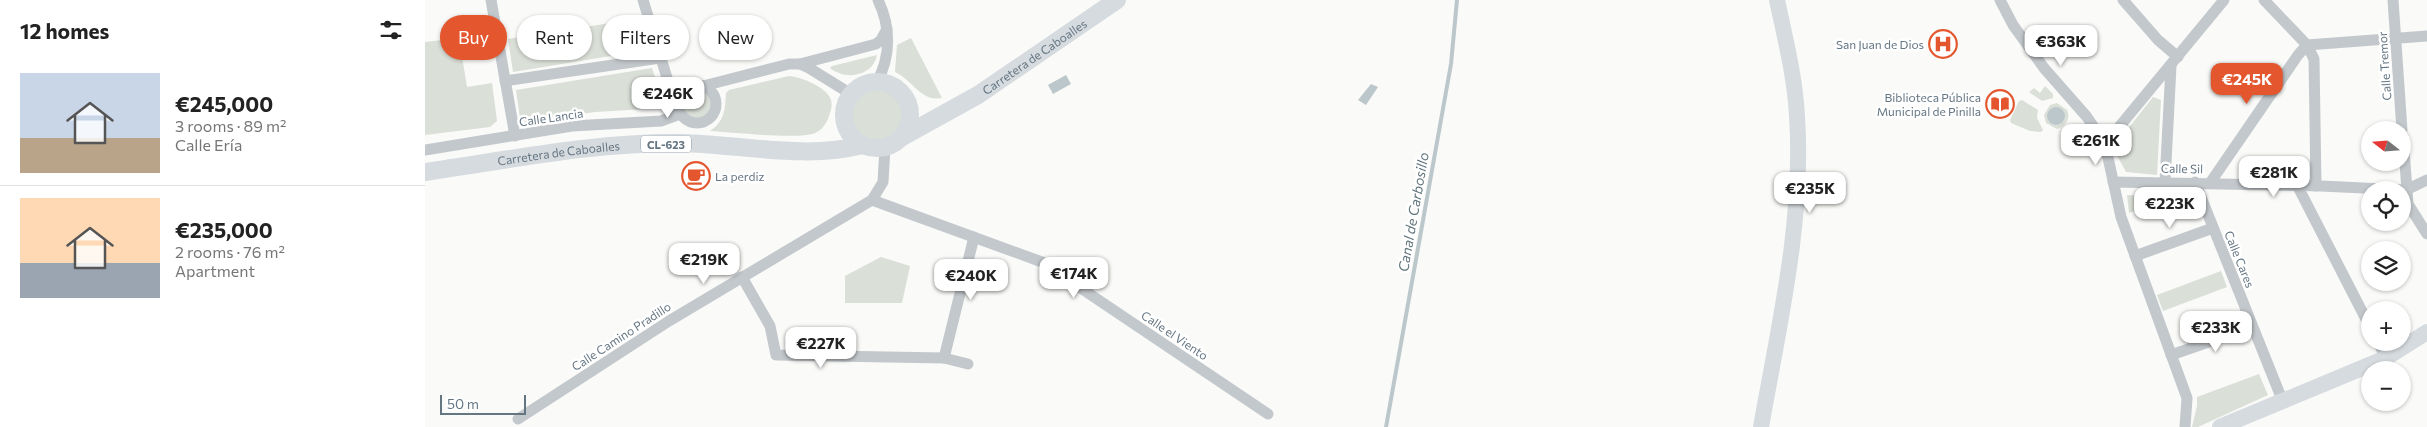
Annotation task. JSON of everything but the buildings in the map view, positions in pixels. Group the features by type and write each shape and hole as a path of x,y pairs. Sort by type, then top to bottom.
{"main road":[{"name":"Carretera de Caboalles","path":"902,136 951,111 1117,0"},
{"path":"1761,427 1792,241 1798,173 1797,115 1777,0"},
{"path":"862,145 849,134 844,118 844,109 851,94 867,83 877,82 895,87 907,100 923,109 951,111"},
{"path":"885,147 902,136 909,123 907,100"},
{"path":"813,150 835,136 844,118"},
{"name":"Carretera de Caboalles","path":"425,172 639,145 681,143 813,150 847,149 862,145"},
{"name":"CL-623","path":"862,145 877,148 885,147"},
{"path":"2220,427 2386,358 2427,332"}],"street":[{"path":"491,0 515,136"},
{"path":"643,0 647,15"},
{"path":"877,82 885,63 888,42 884,14 878,0"},
{"path":"1999,0 2013,25 2044,68 2087,117 2105,144 2121,217 2187,398 2185,427"},
{"path":"2123,0 2158,40 2174,62 2165,182"},
{"path":"2105,144 2223,0"},
{"path":"2264,0 2307,45 2314,59 2315,186"},
{"name":"Calle Tremor","path":"2393,0 2401,121"},
{"path":"703,86 714,95 716,102 712,116 699,123 685,119 680,114 678,107 681,93 691,86 703,86 789,64 800,64 876,44 881,40 887,29"},
{"path":"2210,183 2298,55 2307,45 2427,36"},
{"path":"505,81 647,60"},
{"path":"661,60 668,81 681,93"},
{"path":"800,64 851,94"},
{"name":"Calle Lancia","path":"425,150 572,126 661,121 680,114"},
{"path":"872,200 883,182 885,147"},
{"name":"Calle Sil","path":"2411,188 2427,180"},
{"name":"Calle Sil","path":"2113,182 2195,182 2361,188"},
{"name":"Calle Cares","path":"2195,182 2283,402"},
{"path":"2297,185 2361,309"},
{"name":"Calle el Viento","path":"872,200 1042,262 1268,414"},
{"name":"Calle Camino Pradillo","path":"518,419 669,321 872,200"},
{"path":"2411,209 2427,234"},
{"path":"2135,256 2213,228"},
{"path":"944,358 974,237"},
{"path":"742,277 770,326 776,355 944,358 968,364"},
{"path":"2171,355 2252,326"},
{"path":"2382,351 2386,358"}],"shaded area":[{"path":"602,24 602,57 592,59 592,26"},
{"path":"517,38 517,60 586,60 513,72 508,39"},
{"path":"911,38 942,98 928,97 922,94 895,72 897,45"},
{"path":"440,40 440,60 463,60 467,87 492,83 497,121 490,127 425,135 425,42"},
{"path":"877,55 870,68 858,74 844,74 830,68 832,66"},
{"path":"652,68 664,105 663,108 595,112 525,122 520,118 516,90"},
{"path":"1066,75 1071,84 1053,94 1048,85"},
{"path":"789,76 800,78 813,84 829,95 832,102 831,110 827,121 819,131 795,136 710,131 721,119 726,93 729,90"},
{"path":"1371,84 1378,87 1366,105 1358,100"},
{"path":"2045,86 2053,94 2053,98 2042,101 2029,92 2034,88 2040,93"},
{"path":"872,89 882,89 896,96 903,110 903,120 896,134 882,141 872,141 862,137 855,130 851,120 851,110 855,100 862,93"},
{"path":"697,90 707,94 711,104 707,114 697,118 687,114 683,104 687,94"},
{"path":"2153,97 2161,100 2157,175 2126,172 2113,148"},
{"path":"2022,100 2038,110 2037,118 2043,130 2041,132 2030,131 2011,123 2010,120 2019,101"},
{"path":"2057,103 2067,110 2068,113 2067,122 2057,129 2046,123 2044,115 2050,105","holes":["2052,108 2062,110 2065,118 2056,125 2050,122 2047,115 2050,110"]},
{"path":"2056,107 2062,110 2065,116 2062,122 2056,125 2050,122 2047,116 2050,110"},
{"path":"2127,195 2172,197 2129,213"},
{"path":"881,257 910,266 902,303 845,303 845,276"},
{"path":"2221,271 2227,287 2163,311 2157,295"},
{"path":"2259,374 2268,395 2198,427 2192,427 2197,397"}],"waterway":[{"name":"Canal de Carbosillo","path":"1386,427 1451,64 1457,0"}],"place":[{"name":"San Juan de Dios","path":"1943,44"},
{"name":"Biblioteca Pública Municipal de Pinilla","path":"2000,104"},
{"name":"La perdiz","path":"696,176"}]}
